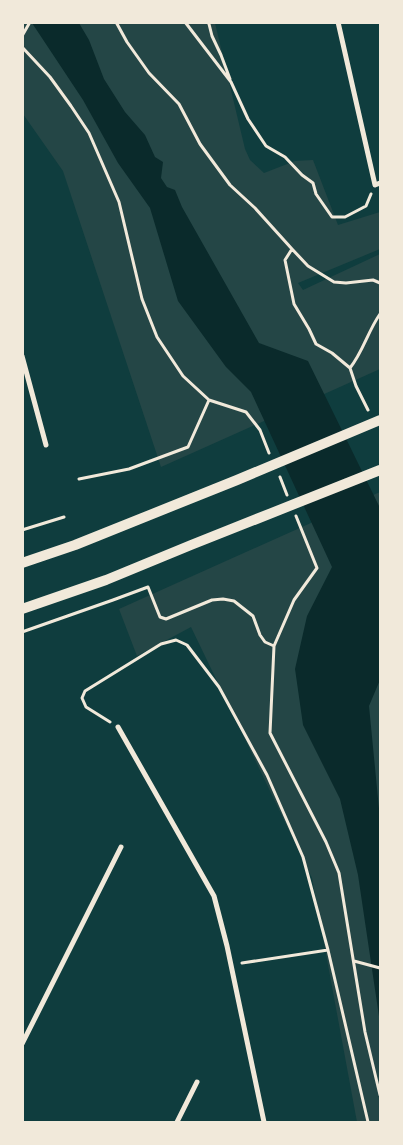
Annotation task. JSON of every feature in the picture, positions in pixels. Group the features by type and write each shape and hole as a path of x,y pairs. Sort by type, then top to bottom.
{"main road":[{"path":"22,563 75,546 380,420"},
{"path":"22,609 106,580 380,470"}],"street":[{"path":"338,22 378,184"},
{"path":"22,356 46,445"},
{"path":"118,727 214,896 231,964 264,1122"},
{"path":"22,1044 121,847"},
{"path":"177,1122 197,1082"}],"path":[{"path":"22,36 30,22"},
{"path":"116,22 127,42 149,73 179,104 200,144 230,186 255,208 308,266 334,282 373,280 380,283"},
{"path":"185,22 231,82"},
{"path":"208,22 212,36 248,119 266,146 285,157 302,175 313,183 316,194 332,217 345,217 366,206 378,184"},
{"path":"22,47 50,77 88,133 119,202 142,299 157,337 183,376 209,400 246,412 260,430 270,455"},
{"path":"292,250 285,260 294,304 316,344 332,353 350,368 356,386 368,410"},
{"path":"350,368 357,359 364,342 380,314"},
{"path":"80,479 129,469 188,447 209,400"},
{"path":"278,473 288,498"},
{"path":"295,516 316,568 294,600 274,646 270,734 340,873 365,1032 380,1095"},
{"path":"22,530 64,517"},
{"path":"22,632 148,586 160,617 166,619 212,600 234,601 253,616 260,635 265,642 274,646"},
{"path":"118,727 86,707 82,698 85,692 161,644 176,640 187,645 219,687 266,775 303,857 328,950 368,1122"},
{"path":"231,964 328,950"},
{"path":"354,961 380,968"}],"shaded area":[{"path":"22,23 215,23 245,149 250,160 264,173 295,161 313,160 338,225 380,212 380,249 298,283 303,290 380,254 380,369 161,467 63,171 23,114"},
{"path":"32,23 79,23 89,40 104,79 125,112 145,135 155,157 163,162 161,178 167,187 175,190 182,207 259,343 308,361 380,508 380,680 369,706 380,819 380,1023 358,875 340,799 303,725 295,669 307,616 332,567 251,392 226,367 178,301 150,208 118,163 83,100"},
{"path":"380,492 380,1122 357,1122 312,878 191,627 137,656 119,609"}]}
